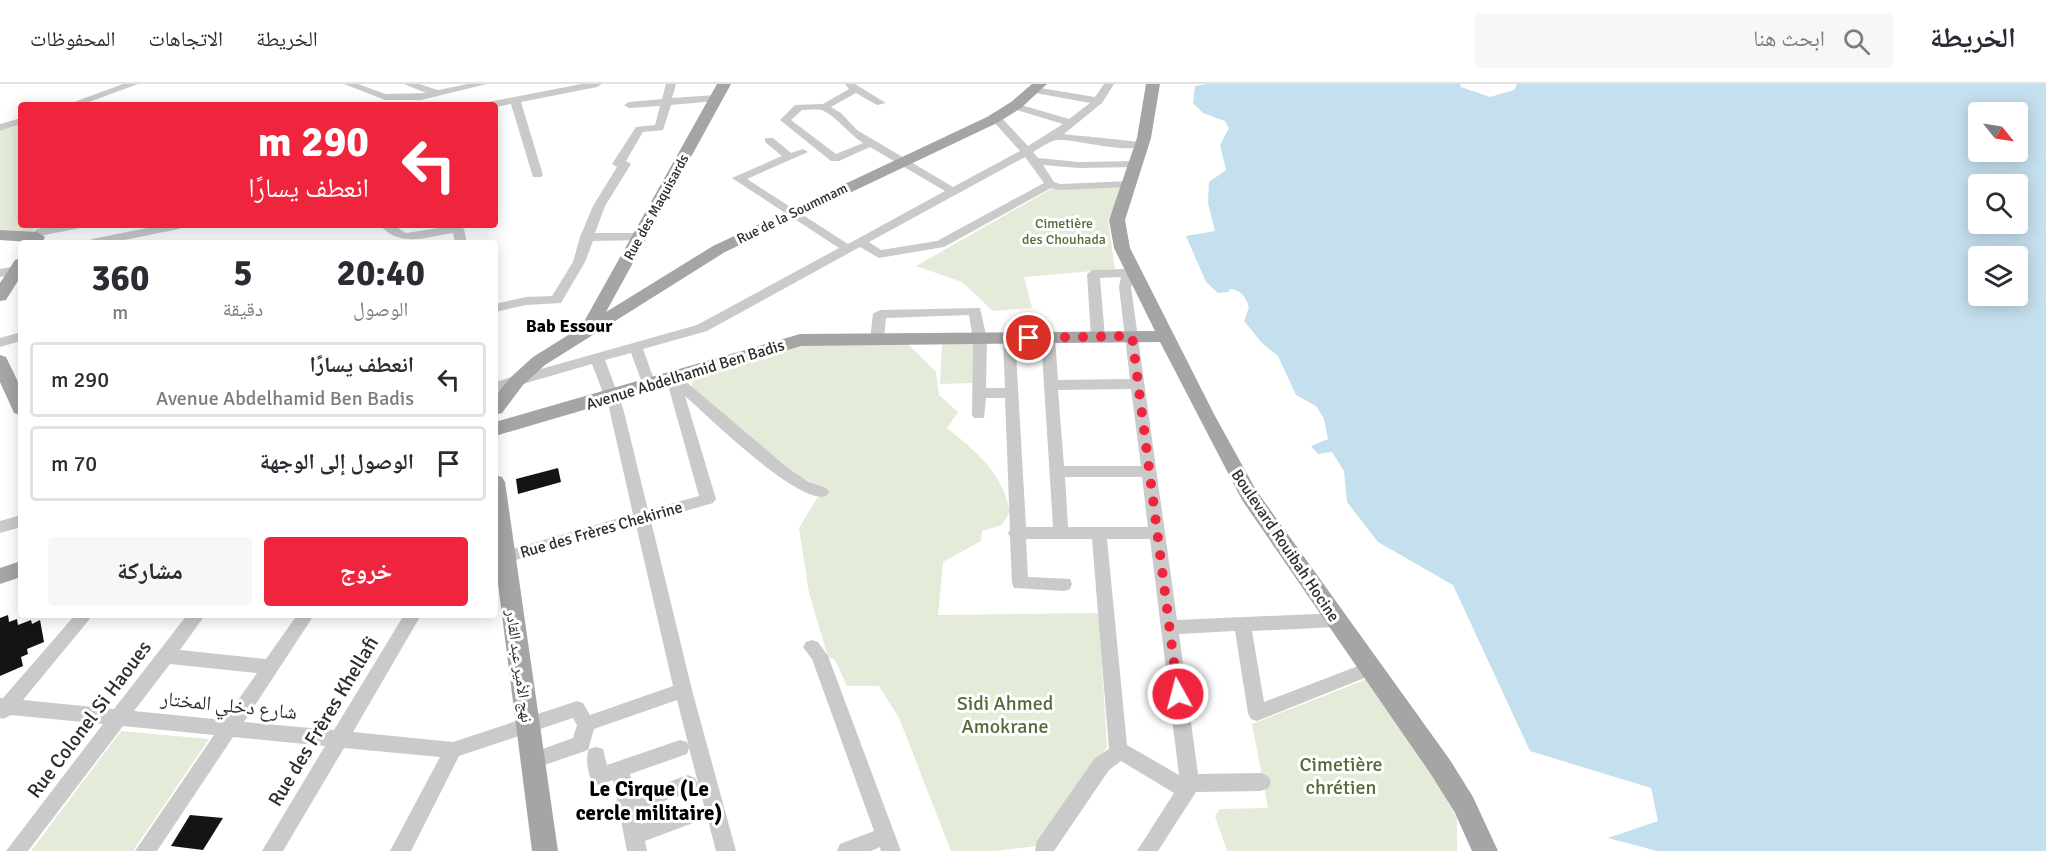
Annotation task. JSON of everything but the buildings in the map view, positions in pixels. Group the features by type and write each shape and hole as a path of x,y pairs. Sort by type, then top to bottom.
{"main road":[{"name":"Rue des Maquisards","path":"587,330 724,84"},
{"name":"Boulevard Rouibah Hocine","path":"1153,84 1142,144 1117,219 1122,248 1130,270 1167,336 1210,425 1249,495 1456,791 1477,830 1485,851"},
{"name":"Rue de la Soummam","path":"498,397 549,353 719,249 996,118 1014,106 1035,86"},
{"path":"0,235 39,234"},
{"name":"Avenue Abdelhamid Ben Badis","path":"498,428 800,340 1167,336"},
{"path":"0,361 18,403"},
{"name":"نهج الأمير عبد القادر","path":"498,525 501,568 528,725 545,851"}],"street":[{"path":"80,102 133,84"},
{"path":"349,84 385,97 421,97 482,84"},
{"path":"409,84 439,94"},
{"path":"492,95 515,99 597,84"},
{"path":"498,307 526,301 556,300 579,262 598,206 625,165 618,164 631,141 636,138 640,129 659,128 671,84"},
{"path":"846,84 881,103"},
{"path":"517,381 702,328 1055,136 1098,101 1109,84"},
{"path":"1035,86 1098,101"},
{"path":"826,107 857,89"},
{"path":"629,105 716,98"},
{"path":"515,99 537,175"},
{"path":"1014,106 1071,123"},
{"path":"871,143 835,159 785,120 800,107 826,107 853,132 953,191"},
{"path":"996,118 1035,161 1050,184 1059,187 1130,184"},
{"path":"0,128 18,122"},
{"path":"1055,136 1105,143 1142,144"},
{"path":"769,140 790,157"},
{"path":"803,152 738,178 792,213 854,245 879,254 940,244 1050,184"},
{"path":"1035,161 1079,165 1136,164"},
{"path":"39,234 64,228"},
{"path":"120,240 138,238 170,228"},
{"path":"389,228 396,234 406,237 459,229 461,240"},
{"path":"586,237 639,237"},
{"path":"1098,337 1093,274 1130,270 1125,287 1189,787 1147,851"},
{"path":"877,339 880,314 975,311 980,339 979,415"},
{"path":"0,343 18,337"},
{"path":"1048,337 1061,533"},
{"path":"1010,338 1016,533 1020,583 1064,584"},
{"path":"636,347 649,385"},
{"path":"549,353 569,366"},
{"path":"597,358 612,396 683,690 726,851"},
{"path":"673,378 784,474 821,492"},
{"name":"Rue des Frères Chekirine","path":"501,568 642,517 708,499 673,378"},
{"path":"1051,385 1138,384"},
{"path":"980,393 1012,393"},
{"path":"1057,472 1149,471"},
{"path":"0,527 18,522"},
{"path":"1016,533 1157,532"},
{"path":"1100,533 1118,750 1189,787 1261,782"},
{"path":"2,709 82,618"},
{"name":"Rue Colonel Si Haoues","path":"16,851 195,618"},
{"path":"145,851 304,618"},
{"name":"Rue des Frères Khellafi","path":"272,851 411,618"},
{"path":"1169,627 1338,620"},
{"path":"1242,623 1257,713 1371,668"},
{"path":"812,647 819,656 888,843 847,851"},
{"path":"165,656 271,667"},
{"path":"586,724 683,690"},
{"name":"شارع دخلي المختار","path":"2,709 118,717 453,750"},
{"path":"400,851 453,750 577,709 586,724 581,744 533,761"},
{"path":"596,755 599,776 680,748"},
{"path":"1044,848 1102,764 1120,751"},
{"path":"620,769 636,844 694,814"},
{"path":"628,806 688,784"}],"green space":[{"path":"18,126 18,228 35,228 31,234 0,230 0,131"},
{"name":"Cimetière des Chouhada","path":"1124,186 1108,220 1115,269 1024,277 1032,308 993,311 962,282 916,266 1051,189"},
{"name":"Sidi Ahmed Amokrane","path":"908,344 936,372 939,395 958,412 947,428 987,464 1001,485 1010,512 1002,525 982,531 981,541 943,562 938,615 1099,613 1107,747 1038,846 994,851 951,851 899,718 879,686 847,686 835,660 828,657 809,593 799,528 823,488 788,471 692,388 693,377 799,345"},
{"path":"942,344 974,344 973,383 940,384"},
{"name":"Cimetière chrétien","path":"1367,679 1441,790 1457,819 1457,851 1227,851 1215,816 1220,809 1268,808 1252,724"},
{"path":"121,731 209,739 133,851 31,851"}],"water":[{"path":"1206,84 1460,84 1461,87 1490,97 1514,90 1517,84 2046,84 2046,851 1657,851 1608,838 1658,821 1651,788 1530,751 1453,585 1378,542 1347,502 1344,471 1332,452 1318,454 1311,446 1328,439 1324,419 1316,406 1296,395 1278,356 1262,343 1244,321 1249,307 1244,297 1240,292 1230,289 1228,292 1218,293 1206,282 1186,236 1215,231 1208,203 1209,182 1226,170 1220,145 1229,128 1225,121 1203,113 1193,103 1195,86"}],"district":[{"name":"Bab Essour","path":"569,326"},
{"name":"Le Cirque (Le cercle militaire)","path":"649,801"}],"route":[{"path":"1029,338 1132,336 1178,694"}]}
